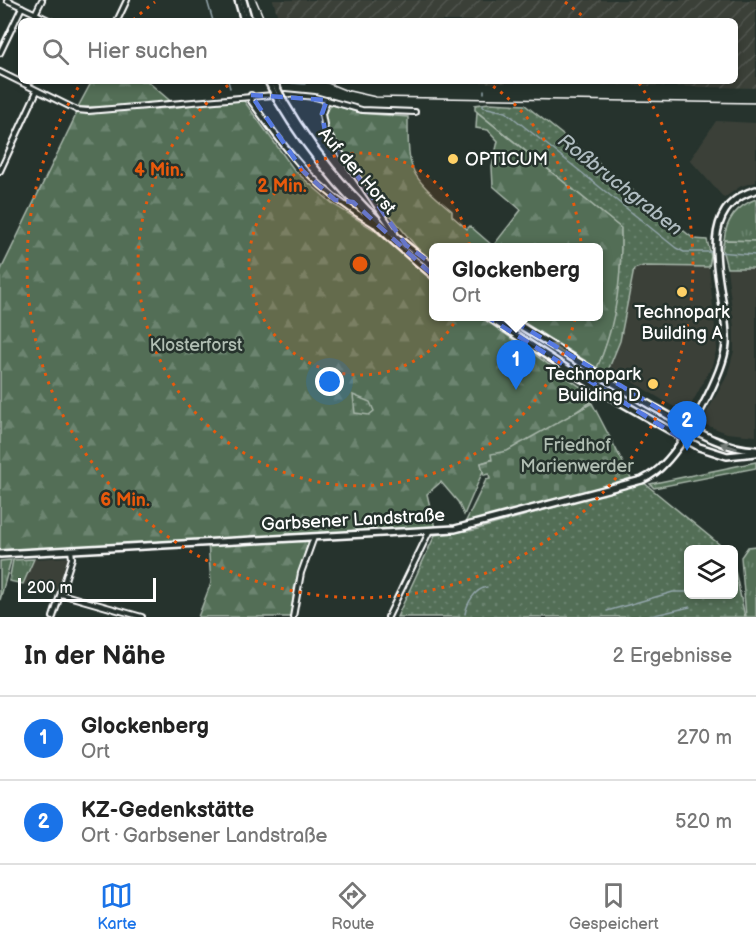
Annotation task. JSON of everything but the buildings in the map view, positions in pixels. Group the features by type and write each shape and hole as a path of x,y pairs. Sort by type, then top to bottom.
{"street":[{"path":"7,0 44,18"},
{"path":"35,14 42,0"},
{"path":"118,18 127,0"},
{"path":"238,0 243,18"},
{"path":"243,0 248,18"},
{"path":"0,52 22,7"},
{"path":"0,72 18,81"},
{"path":"23,84 77,110 285,94 327,100 362,110 415,112"},
{"name":"Auf der Horst","path":"271,84 316,160 378,227 429,272"},
{"name":"Auf der Horst","path":"273,84 274,88"},
{"path":"0,171 37,91"},
{"name":"Auf der Horst","path":"251,95 251,101 293,159 335,200 378,227"},
{"name":"Auf der Horst","path":"281,100 330,170 406,245 429,263"},
{"name":"Auf der Horst","path":"327,100 322,114 325,130 380,214 406,245"},
{"name":"Garbsener Landstraße","path":"0,554 470,527 637,482 663,465 682,439 718,375 725,350 725,327 716,253 717,230 724,213 738,198 756,190"},
{"name":"Auf der Horst","path":"335,200 346,203 349,198"},
{"path":"495,321 599,390 682,439 719,455 736,457 756,452"},
{"path":"513,321 606,381 689,427 728,446 756,452"},
{"path":"388,617 430,531"},
{"path":"293,617 301,573 314,537"},
{"path":"53,617 72,558 71,550"},
{"path":"61,594 142,617"}],"highlighted area":[{"path":"251,95 327,100 322,114 325,130 406,245 494,309 689,427 682,439 489,318 427,270 353,202 335,200 303,171"}],"shaded area":[{"path":"273,0 756,0 756,88 557,84 738,84 738,18 278,18"},
{"path":"716,121 756,123 756,182 741,186 724,198 690,160"},
{"path":"643,266 709,267 717,348 711,368 686,414 609,368 620,341 631,276 634,269"},
{"path":"727,268 756,268 756,436 727,433 701,423 727,376 734,351 734,327"},
{"path":"68,557 56,592 23,584 34,559"}],"green space":[{"path":"90,84 150,84 175,105 78,107"},
{"name":"Klosterforst","path":"242,98 295,171 333,204 373,229 429,278 429,321 487,321 588,392 599,397 526,443 481,463 483,471 464,515 458,502 441,482 427,494 435,528 311,534 294,589 291,617 198,617 211,583 208,542 0,550 0,272 77,113 171,108"},
{"path":"489,103 525,105 694,239 707,240 711,256 709,267 643,266 634,269 620,341 607,373 597,368 614,317 617,300 621,228 475,110 475,105"},
{"path":"333,105 360,113 408,117 409,151 414,172 419,180 452,211 452,216 467,229 470,226 490,243 429,243 429,258 421,253 391,216 385,215 331,134 325,118 328,108"},
{"path":"477,112 621,228 621,264 617,300 610,334 597,368 521,321 603,321 603,243 495,243 521,210 493,186 492,167 498,141 488,130 476,128"},
{"path":"756,199 756,241 724,240 730,220 738,210"},
{"path":"724,240 756,241 756,268 727,268 722,249"},
{"path":"353,395 370,402 374,411 369,415 355,413"},
{"name":"Friedhof Marienwerder","path":"592,403 631,478 553,502 468,524 466,521 486,480 490,479 489,474 484,475 481,463 492,460 491,454 507,451"},
{"path":"756,462 756,468 654,488 650,484"},
{"path":"643,482 720,545 684,545 684,599 738,599 738,585 745,617 397,617 435,535 474,530"},
{"path":"756,546 756,617 746,617 741,557 748,547"},
{"path":"34,559 23,584 9,581 13,560"},
{"path":"11,560 0,600 0,561"}],"waterway":[{"name":"Roßbruchgraben","path":"207,0 212,18"},
{"name":"Roßbruchgraben","path":"229,84 230,88"},
{"name":"Roßbruchgraben","path":"483,104 483,107 506,112 676,248 684,252 713,252"},
{"name":"Roßbruchgraben","path":"718,252 756,255"},
{"path":"465,614 472,597 487,587"},
{"path":"607,611 673,592 684,592"},
{"path":"646,617 690,607"}],"tram line":[{"path":"256,0 264,18"},
{"path":"330,84 376,97 756,103"}],"place":[{"name":"OPTICUM","path":"453,159"},
{"name":"Technopark Building A","path":"682,292"},
{"name":"Technopark Building D","path":"653,384"},
{"name":"Glockenberg","path":"516,390"},
{"name":"KZ-Gedenkstätte","path":"687,451"}]}
